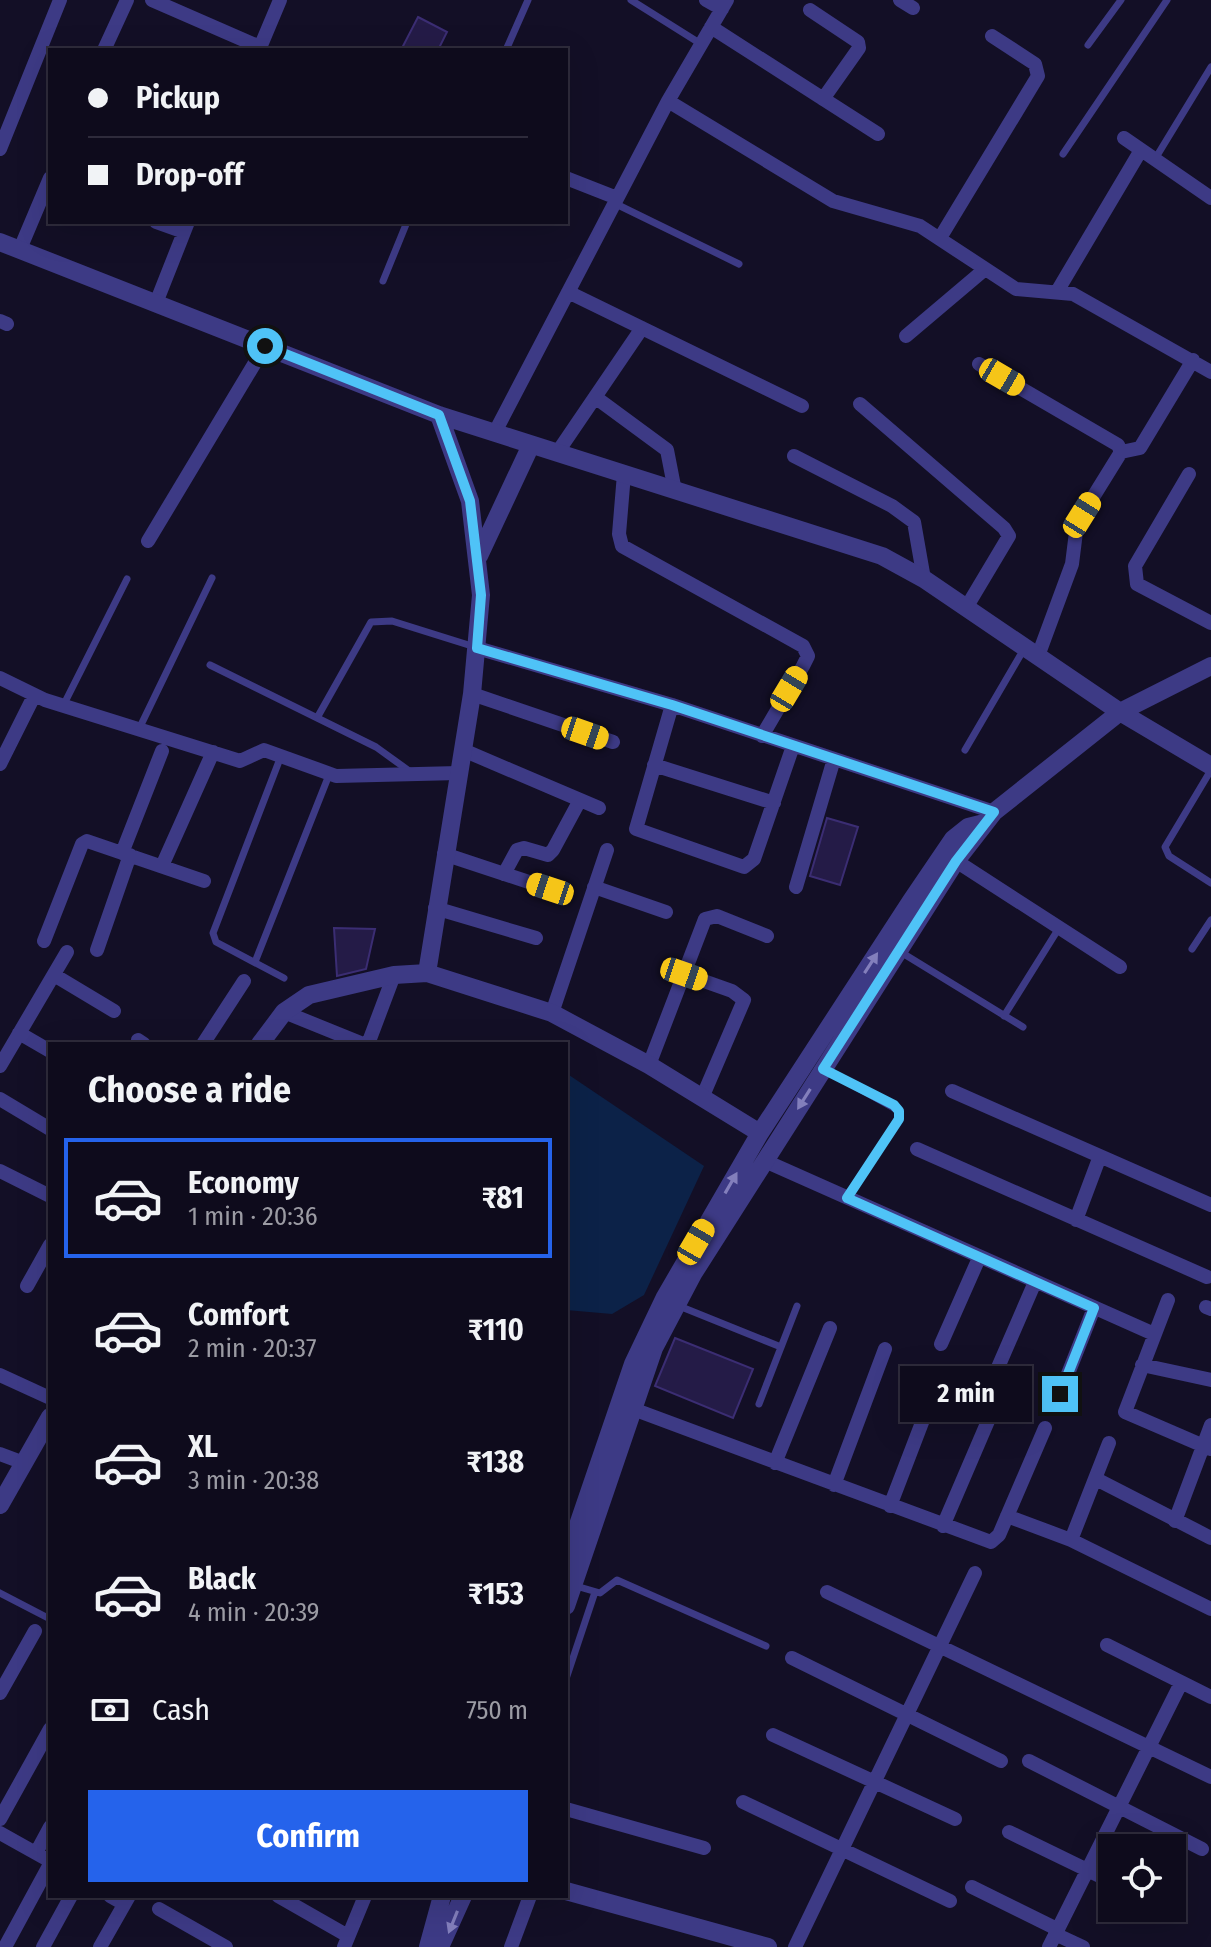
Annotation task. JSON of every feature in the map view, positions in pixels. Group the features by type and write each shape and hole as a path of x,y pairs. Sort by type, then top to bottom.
{"street":[{"path":"0,149 60,0"},
{"path":"105,48 127,0"},
{"path":"152,0 259,48 280,0"},
{"path":"494,434 668,101 724,4 706,0"},
{"path":"810,10 858,42 859,48 823,99"},
{"path":"711,27 878,134"},
{"path":"940,238 1038,76 1035,64 992,36"},
{"path":"668,101 833,201 891,216 940,238 1016,289 1039,292 1058,290 1073,294 1211,372"},
{"path":"1124,138 1211,198"},
{"path":"1058,290 1141,150"},
{"path":"568,179 616,201"},
{"path":"20,249 48,183"},
{"path":"156,303 186,227"},
{"path":"0,242 439,415 882,556 924,579 1120,712 1211,768"},
{"path":"906,336 984,270"},
{"path":"568,292 802,406"},
{"path":"557,453 642,328"},
{"path":"148,541 265,346"},
{"path":"1031,652 1072,564 1076,532 1082,515 1121,452 1140,448 1193,360"},
{"path":"979,364 1118,445 1121,452"},
{"path":"595,397 667,450 675,491"},
{"path":"860,404 1004,528 1009,536 966,608"},
{"path":"427,973 435,908 472,694 481,595 479,556 470,501 439,415"},
{"path":"479,556 531,445"},
{"path":"794,456 892,506 914,522 924,579"},
{"path":"624,474 619,534 622,546 803,646 808,656 762,736"},
{"path":"1189,474 1135,566 1133,575 1137,584 1211,623"},
{"path":"477,648 672,705 834,759 989,817"},
{"path":"568,1554 646,1331 760,1133 953,839 968,827 989,817 1120,712 1211,666"},
{"path":"0,678 34,696 240,761 264,750 329,775 459,773"},
{"path":"472,694 613,742"},
{"path":"0,764 34,696"},
{"path":"672,705 636,829 744,867 754,859 793,746"},
{"path":"463,750 599,808"},
{"path":"97,950 162,751"},
{"path":"162,866 213,752"},
{"path":"796,887 834,759"},
{"path":"654,765 774,803"},
{"path":"504,874 517,850 524,848 548,855 580,800"},
{"path":"568,1600 654,1348 676,1305 956,861 989,817"},
{"path":"44,941 82,844 87,841 204,881"},
{"path":"552,1013 607,850"},
{"path":"444,854 550,889"},
{"path":"956,861 1120,967"},
{"path":"594,887 666,912"},
{"path":"435,908 536,938"},
{"path":"649,1065 710,915 767,936"},
{"path":"0,1066 67,952"},
{"path":"262,1042 284,1012 309,995 394,975 427,973 552,1013 649,1065 760,1133"},
{"path":"684,974 739,994 744,1000 702,1098"},
{"path":"54,975 114,1011"},
{"path":"366,1042 394,975"},
{"path":"204,1042 244,981"},
{"path":"284,1012 360,1042"},
{"path":"19,1033 48,1050"},
{"path":"952,1091 1211,1205"},
{"path":"0,1099 48,1128"},
{"path":"917,1149 1207,1277"},
{"path":"1074,1219 1100,1156"},
{"path":"765,1161 1154,1334"},
{"path":"0,1171 48,1195"},
{"path":"27,1286 48,1249"},
{"path":"941,1344 979,1258"},
{"path":"996,1372 1035,1282"},
{"path":"1168,1300 1125,1412 1207,1448"},
{"path":"1060,1394 1094,1308"},
{"path":"775,1463 830,1328"},
{"path":"834,1485 885,1349"},
{"path":"1142,1365 1211,1380"},
{"path":"0,1375 48,1397"},
{"path":"890,1506 936,1386"},
{"path":"943,1526 997,1400"},
{"path":"633,1409 991,1542 999,1535 1045,1428"},
{"path":"0,1505 48,1421"},
{"path":"1175,1521 1207,1448 1211,1425"},
{"path":"1071,1540 1109,1443"},
{"path":"0,1454 24,1463"},
{"path":"1096,1479 1211,1538"},
{"path":"1007,1516 1071,1540 1211,1609"},
{"path":"795,1947 975,1573"},
{"path":"827,1592 1150,1744 1211,1777"},
{"path":"0,1693 35,1631"},
{"path":"1107,1645 1211,1697"},
{"path":"792,1658 1001,1761"},
{"path":"1054,1937 1181,1683"},
{"path":"0,1819 48,1733"},
{"path":"773,1735 955,1819"},
{"path":"1029,1761 1202,1849"},
{"path":"743,1802 950,1901"},
{"path":"568,1810 704,1848"},
{"path":"36,1853 48,1831"},
{"path":"1009,1832 1098,1874"},
{"path":"0,1833 48,1862"},
{"path":"5,1947 48,1867"},
{"path":"972,1887 1054,1937 1083,1947"},
{"path":"568,1892 768,1947"},
{"path":"43,1947 70,1898"},
{"path":"281,1898 346,1942 364,1898"},
{"path":"428,1947 441,1898"},
{"path":"440,1947 462,1898"},
{"path":"511,1947 529,1898"},
{"path":"100,1947 126,1900"},
{"path":"159,1909 226,1947"}],"lane":[{"path":"507,48 528,0"},
{"path":"631,0 701,44"},
{"path":"1088,45 1121,0"},
{"path":"1063,154 1167,0"},
{"path":"1155,159 1211,67"},
{"path":"616,201 739,264"},
{"path":"383,281 406,224"},
{"path":"139,729 212,578"},
{"path":"63,706 127,579"},
{"path":"317,718 371,622 392,621 477,648"},
{"path":"965,750 1031,652"},
{"path":"210,665 390,755 413,774"},
{"path":"281,756 213,933 216,942 284,978"},
{"path":"1211,768 1165,847 1169,856 1211,883"},
{"path":"255,962 329,775"},
{"path":"1192,949 1211,920"},
{"path":"1004,1016 1059,928"},
{"path":"899,951 1023,1027"},
{"path":"823,1069 894,1105 899,1111 899,1119 847,1198"},
{"path":"676,1305 781,1347"},
{"path":"759,1404 797,1306"},
{"path":"573,1585 600,1593 617,1580 766,1646"},
{"path":"568,1673 595,1592"},
{"path":"0,1593 48,1618"}],"water":[{"path":"568,1074 704,1166 644,1295 612,1314 568,1310"}],"building":[{"path":"418,17 447,32 439,48 402,48"},
{"path":"827,818 858,827 840,885 810,876"},
{"path":"334,928 375,929 366,969 337,976"},
{"path":"675,1338 753,1369 733,1418 655,1386"}],"route":[{"path":"265,346 439,415 470,501 479,556 481,595 477,648 672,705 994,812 956,861 823,1069 894,1105 899,1111 899,1119 847,1198 1094,1308 1060,1394"}]}
